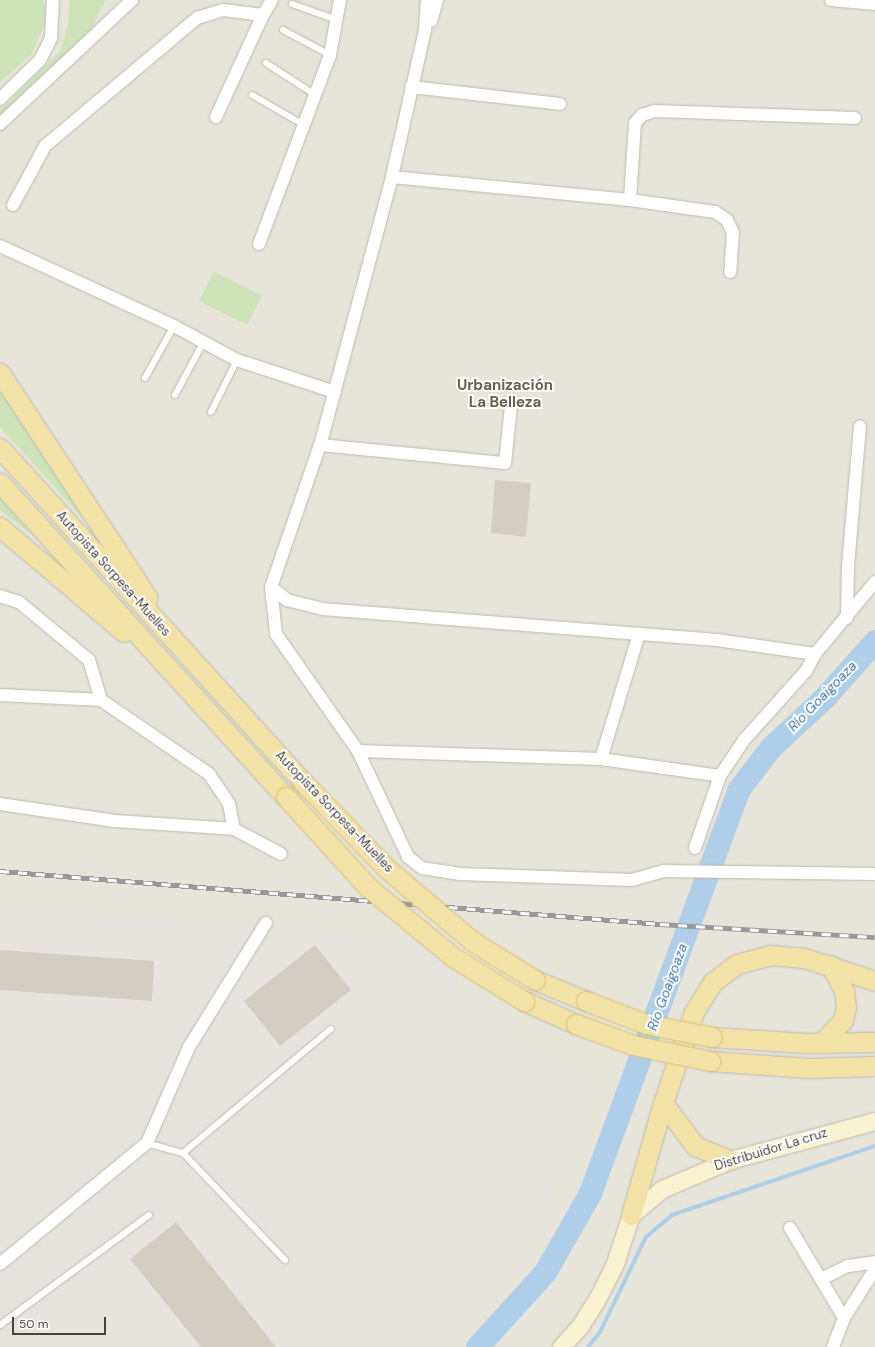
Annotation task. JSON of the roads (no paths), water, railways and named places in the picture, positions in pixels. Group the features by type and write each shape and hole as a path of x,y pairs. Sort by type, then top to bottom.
{"main road":[{"path":"0,372 181,650"},
{"name":"Autopista Sorpesa-Muelles","path":"0,448 181,650 302,781 385,867 472,941 535,980 646,1024 712,1037 821,1042 875,1042"},
{"name":"Autopista Sorpesa-Muelles","path":"0,482 368,887 453,956 524,1001 619,1042 710,1061 810,1068 875,1066"},
{"path":"0,527 193,693"},
{"path":"561,1347 580,1326 598,1297 615,1263 631,1215 663,1103 694,1012 713,982 737,964 770,955 804,958 831,965 875,981"},
{"path":"821,1042 843,1020 846,1007 844,991 831,965"},
{"path":"663,1103 695,1146 730,1160"},
{"name":"Distribuidor La cruz","path":"631,1215 662,1189 730,1160 875,1121"}],"street":[{"path":"0,99 40,60 51,38 53,0"},
{"path":"0,124 132,0"},
{"path":"216,117 263,15 272,0"},
{"path":"259,244 304,125 314,94 330,55 338,20 340,0"},
{"path":"417,0 427,5 425,30"},
{"path":"437,0 425,30 392,177 335,392 320,445 271,587 276,634 358,751 408,857 422,868 459,874 632,880 663,871 875,874"},
{"path":"831,0 872,4"},
{"path":"13,205 45,146 197,18 223,10 263,15"},
{"path":"411,88 560,104"},
{"path":"630,200 635,123 642,115 654,111 855,118"},
{"path":"392,177 630,200 715,212 728,220 733,233 730,272"},
{"path":"0,246 174,326 237,360 335,392"},
{"path":"320,445 505,463 511,406"},
{"path":"847,618 848,566 860,427"},
{"path":"695,848 720,776 744,740 806,671 816,654 875,582"},
{"path":"271,587 287,600 322,609 717,640 816,654"},
{"path":"0,596 19,602 89,660 101,700"},
{"path":"601,759 639,634"},
{"path":"0,695 101,700 209,774 229,804 234,829"},
{"path":"358,751 601,759 720,776"},
{"path":"0,804 115,822 234,829 281,854"},
{"path":"0,1264 147,1143 189,1047 266,922"},
{"path":"790,1228 844,1318"},
{"path":"821,1279 848,1266 875,1262"},
{"path":"833,1347 844,1318 875,1269"}],"lane":[{"path":"292,4 338,20"},
{"path":"283,30 330,55"},
{"path":"266,63 314,94"},
{"path":"252,95 304,125"},
{"path":"145,378 174,326"},
{"path":"175,395 203,343"},
{"path":"211,412 237,360"},
{"path":"183,1153 331,1029"},
{"path":"147,1143 183,1153 285,1260"},
{"path":"0,1326 149,1215"}],"waterway":[{"name":"Río Goaigoaza","path":"477,1347 545,1272 590,1193 738,790 771,747 824,698 875,641"},
{"path":"588,1347 600,1332 646,1237 672,1215 875,1146"}],"railway":[{"path":"0,871 660,924 875,937"}],"district":[{"name":"Urbanización La Belleza","path":"505,394"}]}
